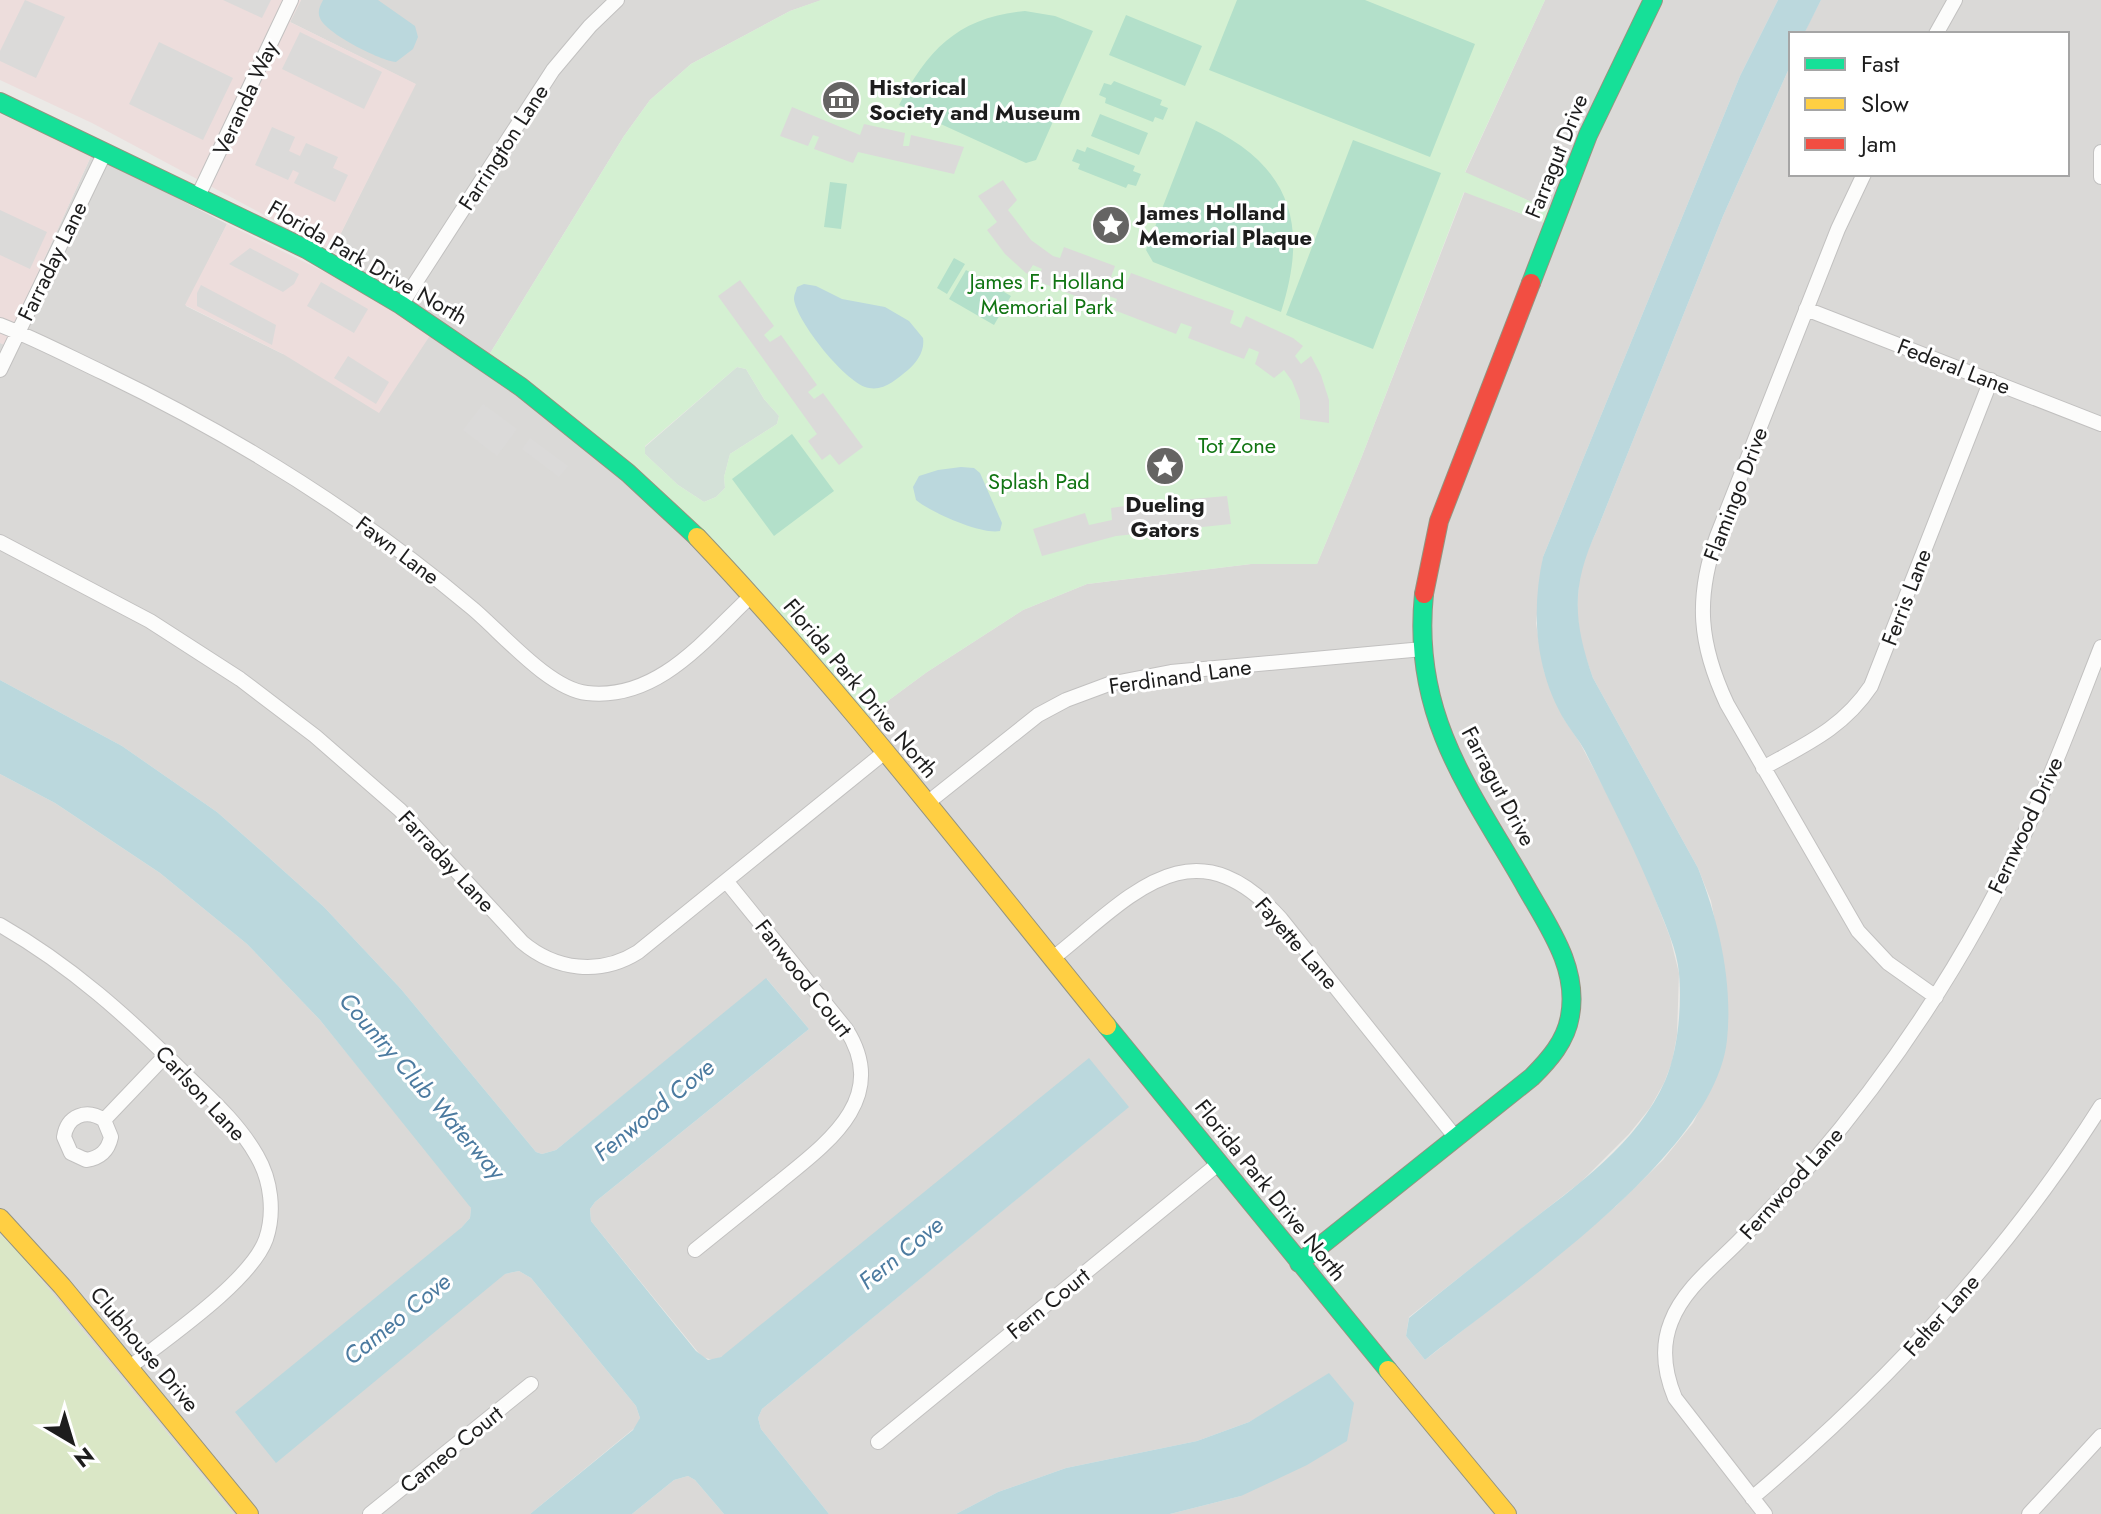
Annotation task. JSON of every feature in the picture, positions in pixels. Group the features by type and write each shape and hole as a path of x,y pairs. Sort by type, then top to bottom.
{"street":[{"name":"Veranda Way","path":"198,196 291,0"},
{"name":"Farrington Lane","path":"401,305 553,70 617,0"},
{"name":"Farragut Drive","path":"1299,1263 1532,1077 1551,1059 1567,1029 1572,999 1570,976 1560,948 1445,739 1430,690 1423,649 1424,585 1439,521 1588,135 1653,0"},
{"path":"1937,32 1955,0"},
{"name":"Florida Park Drive North","path":"0,102 306,249 401,305 521,387 679,518 752,595 885,752 1218,1164 1507,1514"},
{"name":"Farraday Lane","path":"0,370 105,152"},
{"path":"2101,152 2101,177"},
{"name":"Flamingo Drive","path":"1863,176 1806,309 1717,536 1703,587 1703,631 1713,672 1727,704 1858,931 1888,963 1936,997"},
{"name":"Federal Lane","path":"1806,309 2101,424"},
{"name":"Fawn Lane","path":"0,325 183,413 316,490 397,548 473,608 551,678 570,690 609,694 655,680 677,665 752,595"},
{"name":"Ferris Lane","path":"1763,768 1844,720 1871,686 1991,380"},
{"name":"Farraday Lane","path":"0,542 150,621 240,679 303,727 400,810 522,942 550,960 571,966 592,967 628,958 727,882 885,752"},
{"name":"Fernwood Drive","path":"1936,997 2017,850 2101,647"},
{"name":"Ferdinand Lane","path":"926,804 1038,715 1066,700 1109,684 1171,672 1423,649"},
{"name":"Fayette Lane","path":"1053,958 1143,887 1167,874 1194,871 1241,883 1281,919 1456,1138"},
{"name":"Fanwood Court","path":"695,1250 825,1145 846,1121 861,1086 858,1052 846,1029 727,882"},
{"name":"Carlson Lane","path":"0,925 68,968 166,1055 224,1113 257,1155 269,1187 270,1219 261,1250 247,1270 130,1367"},
{"name":"Fernwood Lane","path":"1752,1498 1679,1406 1667,1373 1667,1335 1680,1304 1783,1196 1841,1128 1936,997"},
{"path":"104,1120 166,1055"},
{"name":"Felter Lane","path":"1752,1498 1849,1413 1954,1302 2046,1187 2101,1106"},
{"name":"Fern Court","path":"878,1442 1218,1164"},
{"name":"Clubhouse Drive","path":"0,1218 33,1252 130,1367 249,1514"},
{"name":"Cameo Court","path":"370,1514 531,1384"},
{"path":"2029,1514 2101,1436"},
{"path":"1752,1498 1765,1514"}],"shaded area":[{"path":"0,0 301,0 290,22 416,84 332,251 92,123 0,80"},
{"path":"25,0 65,17 36,78 0,61 0,51"},
{"path":"223,0 271,0 262,18"},
{"path":"301,0 822,0 790,11 691,64 650,100 624,136 489,355 332,251 415,84 290,22"},
{"path":"1545,0 1778,0 1740,76 1543,557 1536,623 1544,671 1564,719 1634,845 1670,937 1679,973 1677,1035 1672,1062 1650,1108 1582,1181 1409,1317 1406,1336 1425,1360 1556,1257 1616,1206 1663,1160 1693,1123 1718,1073 1727,1006 1726,979 1711,901 1698,868 1593,678 1581,644 1577,612 1579,581 1583,561 1723,216 1789,68 1789,176 2069,176 2069,32 1805,32 1809,23 1821,0 2101,0 2101,1514 1517,1514 866,717 927,672 1023,610 1087,584 1251,564 1317,564 1465,191 1547,224 1552,211 1465,173"},
{"path":"300,32 382,72 364,109 282,69"},
{"path":"159,42 233,78 203,140 129,104"},
{"path":"792,107 860,135 864,124 905,133 903,146 909,146 911,135 964,147 954,174 858,152 853,163 814,149 819,137 813,135 808,146 780,136"},
{"path":"0,114 92,154 5,345 0,343"},
{"path":"272,127 295,137 289,151 300,156 306,143 338,157 333,168 348,175 335,202 294,183 299,173 293,170 288,180 255,165"},
{"path":"92,154 227,224 186,306 283,354 431,334 576,436 674,524 759,612 1498,1514 1170,1514 1241,1496 1273,1409 1249,1422 1197,1441 1066,1468 998,1492 956,1514 829,1514 761,1429 758,1418 762,1409 1128,1107 721,1357 713,1360 702,1357 591,1221 590,1209 809,1029 767,979 556,1150 542,1154 536,1152 401,989 324,907 266,855 217,812 122,746 0,680 0,343 5,345"},
{"path":"1003,180 1017,200 1008,210 1031,240 1053,256 1060,258 1064,247 1115,266 1111,277 1126,285 1131,273 1234,311 1230,323 1241,328 1246,316 1293,338 1303,346 1295,356 1301,364 1311,356 1321,375 1329,400 1329,423 1300,419 1300,401 1292,381 1284,370 1274,378 1255,364 1259,352 1249,348 1244,359 1188,338 1192,327 1181,323 1176,334 1114,310 1117,299 1103,294 1099,305 1036,280 1042,269 1033,265 1027,274 1005,254 987,230 997,222 978,196"},
{"path":"0,210 47,232 30,269 0,255"},
{"path":"227,224 337,278 431,334 379,413 283,354 185,305"},
{"path":"250,248 299,274 294,284 283,292 229,264"},
{"path":"740,280 774,326 764,335 770,342 781,335 817,385 808,392 814,399 823,393 863,447 839,465 830,454 822,460 808,441 817,434 718,296"},
{"path":"321,282 368,309 354,333 307,306"},
{"path":"201,285 276,325 272,345 197,306 197,293"},
{"path":"348,356 389,382 376,404 334,378"},
{"path":"737,367 746,369 764,399 779,416 777,424 730,454 724,477 725,488 716,497 704,502 678,485 645,454 645,447"},
{"path":"483,404 517,429 497,456 463,430"},
{"path":"530,438 568,466 559,477 522,449"},
{"path":"1227,496 1231,524 1116,536 1042,556 1033,529 1085,513 1089,525 1112,520 1111,508 1139,504 1169,501 1171,513 1180,512 1180,500"},
{"path":"0,774 55,803 160,873 247,944 320,1020 468,1202 470,1218 461,1228 505,1274 519,1271 531,1278 636,1406 640,1418 637,1426 530,1514 234,1514 21,1255 0,1234"},
{"path":"688,1476 724,1514 632,1514 674,1480"}],"green space":[{"name":"James F. Holland Memorial Park","path":"821,0 1545,0 1465,172 1552,211 1548,224 1464,192 1317,564 1251,564 1087,584 1023,610 927,672 866,717 762,606 489,355 624,136 650,100 691,64 790,11","holes":["737,367 746,369 764,399 779,416 777,424 730,454 724,477 725,488 716,497 704,502 678,485 645,454 645,446"]},
{"path":"1237,0 1365,0 1475,44 1430,157 1209,70"},
{"path":"1025,11 1055,16 1093,31 1036,160 1026,163 899,105 922,68 948,39 982,20"},
{"path":"1126,15 1202,46 1185,86 1109,55"},
{"path":"1114,81 1162,100 1160,105 1168,108 1163,120 1155,117 1153,122 1105,103 1106,98 1099,95 1104,83 1111,85"},
{"path":"1100,114 1148,133 1139,155 1091,136"},
{"path":"1196,121 1252,154 1271,174 1284,196 1291,221 1293,248 1290,278 1281,312 1153,262 1146,250"},
{"path":"1353,140 1441,173 1373,349 1286,315"},
{"path":"1087,147 1135,166 1133,171 1141,174 1136,186 1128,184 1126,188 1078,169 1080,164 1072,161 1077,149 1085,152"},
{"path":"830,182 847,184 841,229 824,227"},
{"path":"954,258 965,264 947,294 937,288"},
{"path":"966,270 1011,296 994,325 949,299"},
{"path":"792,434 834,491 774,536 732,479"},
{"path":"0,1234 21,1255 234,1514 0,1514"}],"water":[{"path":"323,0 378,0 415,26 418,37 413,49 396,62 354,45 324,24 319,14"},
{"path":"1778,0 1821,0 1805,32 1789,32 1789,68 1723,216 1589,550 1579,586 1578,604 1582,639 1593,678 1698,868 1706,889 1723,952 1728,996 1727,1040 1714,1084 1687,1129 1649,1173 1556,1258 1425,1360 1406,1336 1409,1318 1584,1180 1622,1144 1653,1103 1665,1081 1673,1056 1680,1000 1674,947 1622,827 1547,682 1538,641 1537,599 1543,557 1740,76"},
{"path":"804,284 816,286 842,299 885,307 909,321 923,338 922,352 911,367 885,386 869,388 860,384 824,351 803,322 794,299 797,287"},
{"path":"961,467 974,468 980,473 1002,523 1000,531 981,530 956,522 916,500 913,487 919,476"},
{"path":"0,680 122,746 217,812 266,855 324,907 401,989 536,1152 542,1154 556,1150 766,978 809,1029 590,1209 591,1221 696,1351 708,1360 721,1357 1089,1058 1129,1107 762,1409 758,1418 761,1429 829,1514 724,1514 688,1476 674,1480 632,1514 530,1514 633,1430 640,1418 636,1406 531,1278 519,1271 505,1274 276,1463 235,1412 461,1228 470,1218 471,1208 320,1020 247,944 160,873 55,803 0,774"},
{"path":"1329,1373 1354,1403 1347,1441 1307,1465 1241,1496 1170,1514 956,1514 998,1492 1066,1468 1197,1441 1249,1422"}],"traffic: fast":[{"path":"1531,283 1588,135 1653,0"},
{"path":"0,102 306,249 401,305 521,387 628,473 697,537"},
{"path":"1299,1263 1532,1077 1561,1042 1570,1016 1570,981 1560,948 1461,775 1438,720 1428,685 1423,648 1424,594"},
{"path":"1107,1026 1388,1370"}],"traffic: slow":[{"path":"697,537 856,716 1107,1026"},
{"path":"0,1218 62,1286 249,1514"},
{"path":"1388,1370 1507,1514"}],"traffic: jam":[{"path":"1424,594 1439,521 1531,283"}],"place":[{"name":"Historical Society and Museum","path":"841,100"},
{"name":"James Holland Memorial Plaque","path":"1111,225"},
{"name":"Dueling Gators","path":"1165,466"}],"park label":[{"name":"Tot Zone","path":"1237,445"},
{"name":"Splash Pad","path":"1039,481"}],"water label":[{"name":"Country Club Waterway","path":"422,1086"},
{"name":"Fenwood Cove","path":"654,1110"},
{"name":"Fern Cove","path":"901,1253"},
{"name":"Cameo Cove","path":"397,1319"}]}
